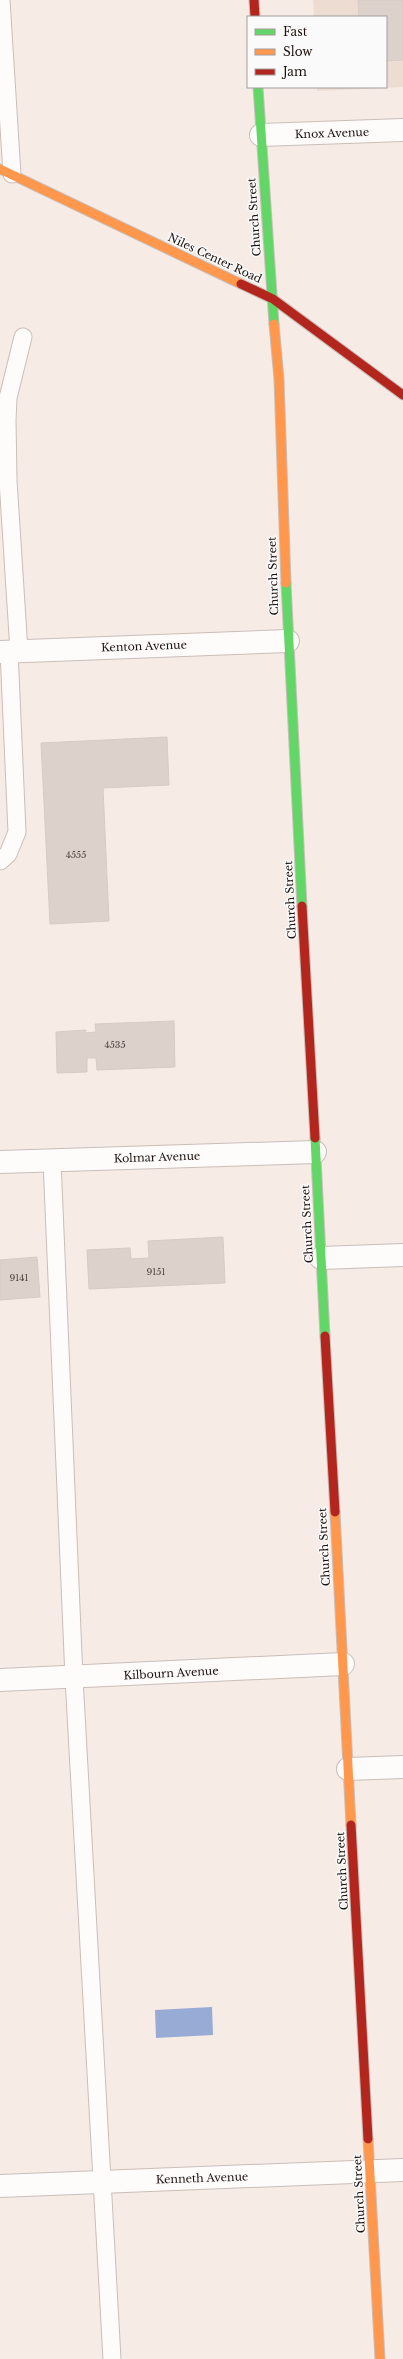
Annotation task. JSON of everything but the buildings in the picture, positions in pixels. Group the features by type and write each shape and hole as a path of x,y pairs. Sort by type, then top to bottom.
{"street":[{"path":"254,0 255,16"},
{"name":"Church Street","path":"258,88 279,379 288,641 380,2359"},
{"name":"Knox Avenue","path":"261,136 403,130"},
{"name":"Niles Center Road","path":"6,172 273,299 403,395"},
{"name":"Kenton Avenue","path":"9,651 288,641"},
{"name":"Kolmar Avenue","path":"0,1162 315,1152"},
{"path":"321,1258 403,1255"},
{"name":"Kilbourn Avenue","path":"0,1680 74,1678 343,1664"},
{"path":"348,1769 403,1766"},
{"name":"Kenneth Avenue","path":"0,2186 403,2170"}],"lane":[{"path":"1,0 6,172"},
{"path":"0,861 8,854 17,832 9,651 7,420 8,398 23,337"},
{"path":"52,1161 74,1678 112,2359"}],"shaded area":[{"path":"313,0 403,0 403,87 387,88 387,16 314,16"},
{"path":"317,88 382,88 317,91"}],"water":[{"path":"212,2007 213,2035 156,2038 155,2010"}],"traffic: fast":[{"path":"258,88 274,324"},
{"path":"286,583 302,906"},
{"path":"315,1138 325,1336"}],"traffic: slow":[{"path":"0,169 241,284"},
{"path":"274,324 279,379 286,583"},
{"path":"335,1512 351,1825"},
{"path":"368,2139 380,2359"}],"traffic: jam":[{"path":"254,0 255,16"},
{"path":"241,284 273,299 403,395"},
{"path":"302,906 315,1138"},
{"path":"325,1336 335,1512"},
{"path":"351,1825 368,2139"}]}
